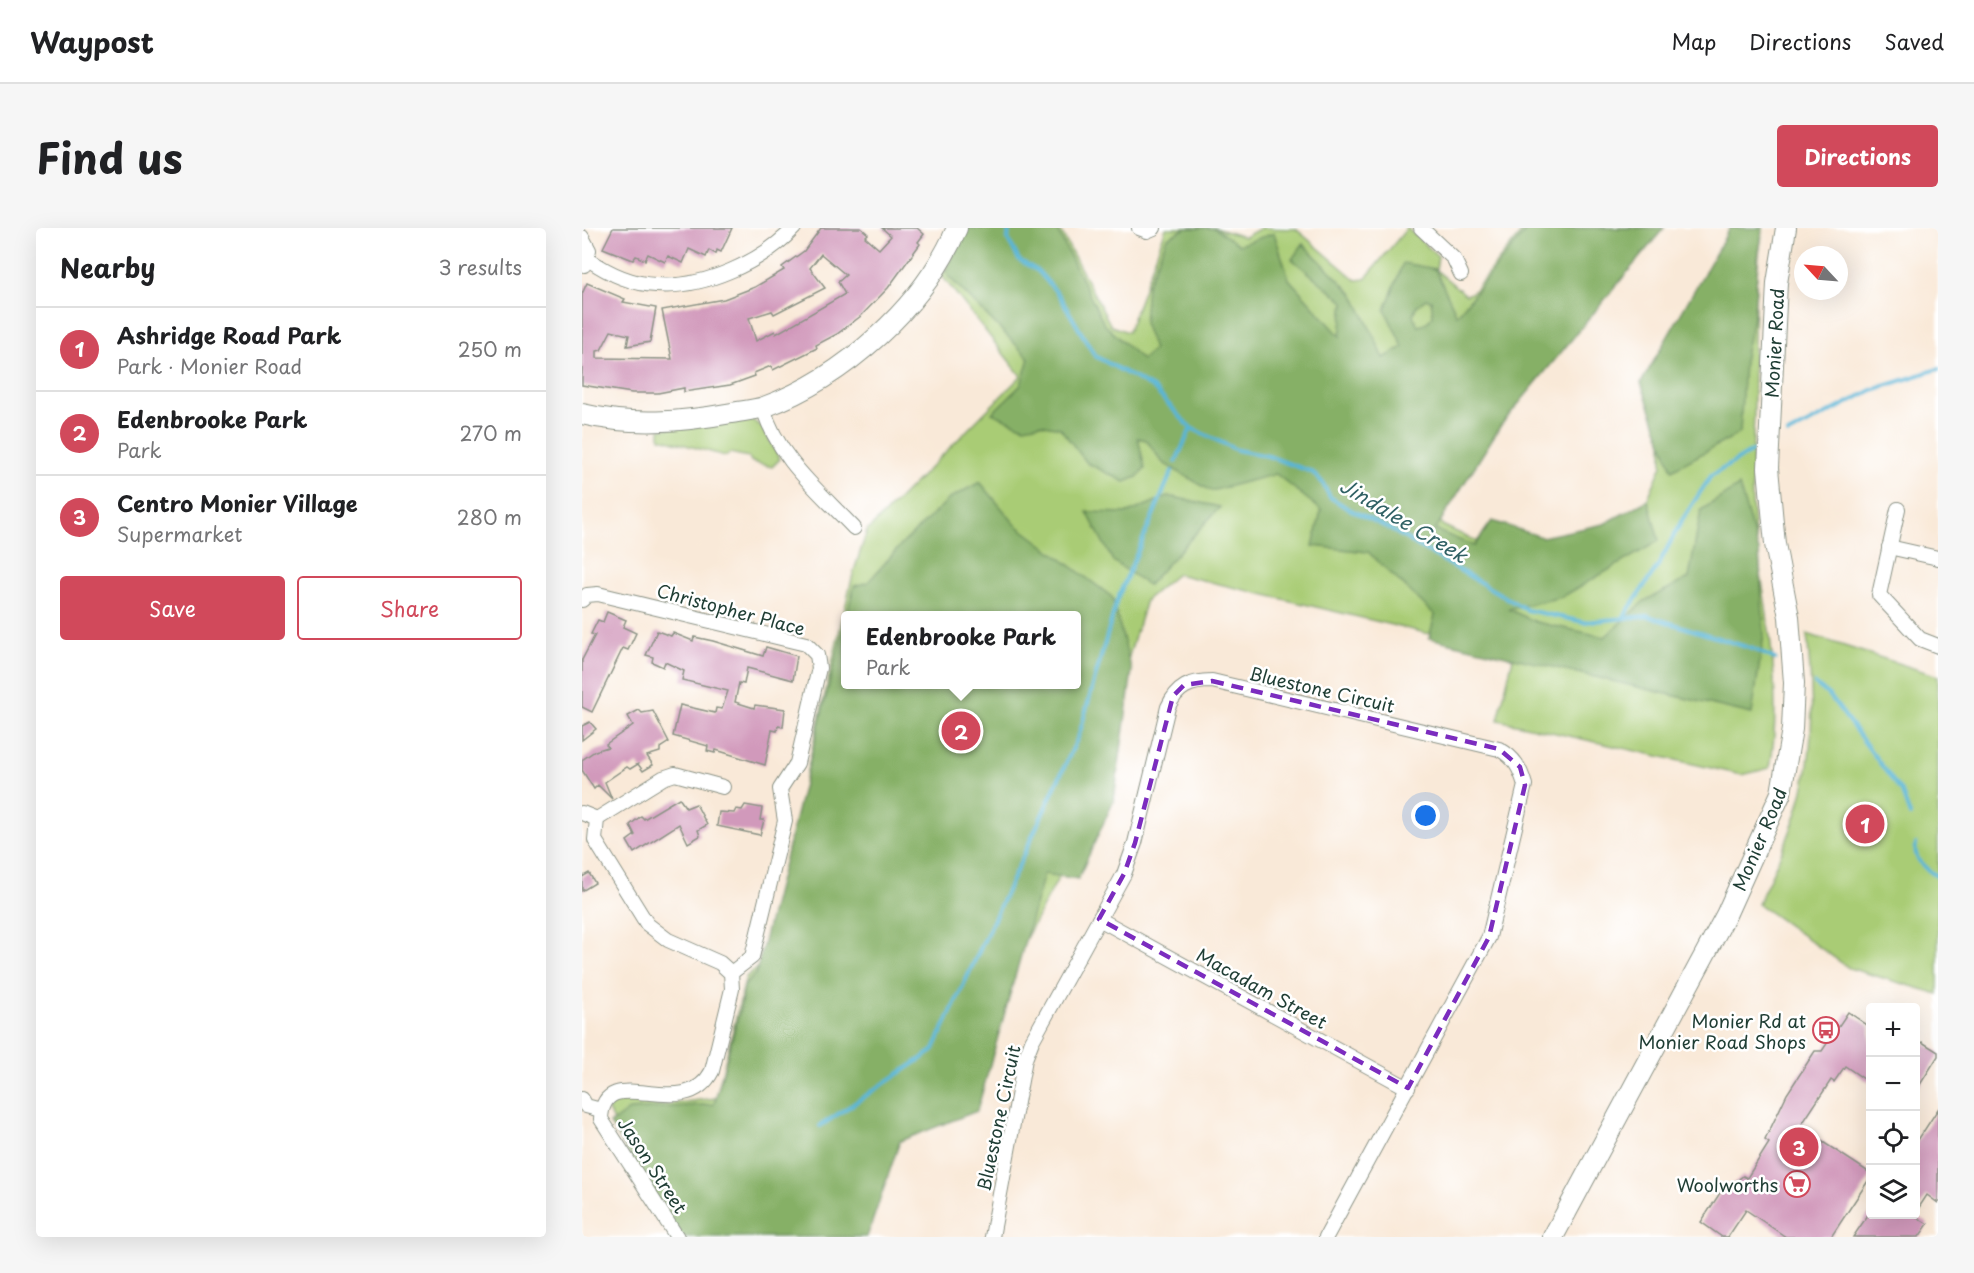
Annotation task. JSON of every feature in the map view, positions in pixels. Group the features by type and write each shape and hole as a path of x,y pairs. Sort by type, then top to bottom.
{"main road":[{"path":"582,414 652,422 712,416 763,407 848,361 890,326 936,269 957,228"},
{"name":"Monier Road","path":"1554,1234 1726,915 1781,793 1792,729 1794,683 1789,617 1775,544 1768,485 1777,283 1786,228"}],"street":[{"path":"582,237 588,246 585,262 631,281 657,286 711,277 740,266 794,228"},
{"path":"1139,228 1147,231 1154,228"},
{"path":"1421,228 1454,259 1461,274"},
{"path":"763,407 771,433 782,451 854,528"},
{"path":"1898,509 1879,595 1920,639 1938,646"},
{"path":"1889,547 1938,558"},
{"name":"Christopher Place","path":"582,600 587,595 598,594 620,599 806,644 817,655 819,668 797,763 780,789 785,820 752,957 731,973"},
{"name":"Bluestone Circuit","path":"992,1237 1025,1059 1032,1041 1124,874 1135,843 1168,707 1173,696 1184,685 1212,681 1499,749 1510,755 1520,767 1525,785 1491,930 1326,1237"},
{"path":"597,819 663,778 675,774 723,787"},
{"path":"582,813 597,819"},
{"path":"597,819 595,840 646,924 668,940 720,963 731,973"},
{"name":"Macadam Street","path":"1099,919 1408,1088"},
{"name":"Jason Street","path":"678,1237 601,1119 601,1110 610,1094 618,1091 655,1095 678,1094 696,1090 707,1081 712,1071 732,988 731,973"},
{"path":"582,1099 586,1106 601,1110"}],"highlighted area":[{"path":"1212,681 1499,749 1520,767 1525,785 1489,937 1408,1088 1099,919 1124,874 1135,843 1173,696 1184,685"}],"green space":[{"path":"968,228 1059,228 1111,326 1128,332 1166,228 1215,228 1244,237 1261,228 1296,229 1356,280 1365,279 1407,228 1438,256 1436,270 1466,295 1473,292 1525,228 1647,228 1434,494 1442,525 1480,543 1538,555 1643,510 1662,465 1662,428 1763,228 1755,297 1752,490 1753,515 1774,673 1774,736 1770,768 1742,775 1498,720 1514,654 1177,574 1146,600 1067,862 1017,955 684,1237 608,1111 611,1102 626,1097 659,1105 716,1098 746,977 762,963 841,625 841,689 1081,689 1081,611 844,611 867,531 1021,376 942,276"},
{"path":"968,228 1056,228 1104,324 1142,360 1154,349 1144,323 1147,286 1167,238 1186,228 1214,228 1239,245 1274,233 1289,279 1340,336 1344,302 1292,259 1303,244 1354,295 1384,358 1403,347 1385,310 1403,263 1435,269 1457,315 1528,228 1664,228 1501,425 1435,530 1474,546 1492,521 1542,537 1604,524 1648,500 1659,541 1562,597 1508,609 1536,622 1605,637 1644,601 1689,578 1701,510 1739,486 1759,551 1764,634 1752,714 1429,638 1435,615 1368,552 1313,546 1321,510 1276,474 1211,491 1163,463 1146,440 1138,438 1145,469 1137,477 1125,482 1087,463 1060,428 1040,424 1024,427 992,413 1021,385 1029,358 948,276 946,269","holes":["1426,299 1431,300 1433,316 1425,324 1418,326 1413,315 1416,307"]},
{"path":"1730,228 1763,228 1758,258 1754,313 1744,361 1740,433 1672,470 1641,383"},
{"path":"751,419 762,427 780,459 772,467 752,462 748,457 730,453 725,456 660,438 660,429"},
{"path":"980,482 1015,524 1112,597 1132,671 1114,800 1078,879 1044,874 977,1111 900,1141 867,1237 679,1237 610,1124 629,1110 714,1104 740,1010 744,986 756,973 841,638 841,689 1081,689 1081,611 848,611 854,586 868,582 900,546 950,498"},
{"path":"1168,496 1220,507 1148,585 1113,561 1087,512 1128,513"},
{"path":"1807,634 1938,676 1938,994 1849,968 1758,904 1794,822 1806,774 1812,714"}],"building":[{"path":"613,228 732,228 721,252 717,250 716,254 709,250 706,257 689,249 683,263 668,256 665,262 648,254 645,260 636,256 633,260 603,248"},
{"path":"821,228 861,228 868,234 865,237 879,249 891,236 882,228 917,228 924,234 918,242 920,244 888,288 861,316 837,334 816,345 817,348 773,370 771,366 754,373 755,376 730,385 684,392 684,388 658,393 632,393 582,385 582,294 587,283 625,299 623,302 656,308 650,342 627,346 629,335 611,331 601,350 597,351 597,358 672,359 662,310 724,299 755,287 784,270 782,267 804,251","holes":["821,254 846,275 838,282 845,294 776,334 775,331 756,341 749,318 772,311 774,314 825,288 810,268"]},
{"path":"607,612 626,620 623,627 636,633 628,650 623,648 592,712 582,707 582,660 595,635 591,634 598,620 603,622"},
{"path":"657,631 671,636 673,633 693,641 694,637 713,641 763,656 766,647 797,656 793,680 747,668 744,684 739,683 735,702 754,708 755,705 785,709 783,727 778,726 777,731 772,730 765,765 716,750 715,753 707,751 708,746 673,736 680,705 715,713 716,708 722,709 728,691 682,680 684,671 665,662 663,667 652,662 653,657 646,655"},
{"path":"639,710 642,713 653,711 669,742 660,748 660,752 647,756 653,765 643,771 638,764 630,769 627,767 605,782 612,799 598,785 594,789 582,770 582,760 595,751 608,747 606,744 633,725 628,716"},
{"path":"590,722 596,729 582,740 582,726"},
{"path":"679,798 686,808 696,804 707,825 698,830 700,836 688,843 679,824 634,853 627,841 635,835 630,825 641,816 644,819"},
{"path":"745,805 762,808 760,820 764,820 760,835 717,826 719,812 734,813 736,809 742,810"},
{"path":"589,873 595,883 582,891 582,877"},
{"path":"1848,1012 1866,1024 1866,1080 1845,1066 1834,1082 1831,1080 1800,1127 1866,1170 1866,1184 1831,1237 1786,1237 1746,1210 1728,1237 1722,1237 1701,1222 1720,1193 1743,1176 1747,1178 1769,1143 1765,1140 1787,1094 1815,1051 1822,1051"},
{"path":"1922,1042 1938,1052 1938,1056 1920,1085 1920,1057"},
{"path":"1938,1109 1938,1203 1927,1195 1920,1206 1920,1165 1920,1137"},
{"path":"1866,1218 1920,1219 1928,1224 1919,1237 1853,1237"}],"waterway":[{"name":"Jindalee Creek","path":"1009,228 1008,239 1019,260 1038,271 1059,295 1095,356 1153,388 1191,428 1237,450 1268,456 1312,472 1322,482 1330,497 1347,508 1388,528 1527,610 1584,622 1648,616 1753,649 1775,659"},
{"path":"1788,434 1872,390 1938,369"},
{"path":"1176,461 1191,428"},
{"path":"1623,618 1659,564 1682,520 1711,476 1752,451"},
{"path":"820,1126 933,1051 1079,735 1117,600 1172,471"},
{"path":"1815,684 1830,696 1902,793 1910,815"},
{"name":"Jindalee Creek","path":"1916,844 1918,859 1938,877"}],"place":[{"name":"Edenbrooke Park","path":"961,731"},
{"name":"Ashridge Road Park","path":"1865,824"},
{"name":"Monier Rd at Monier Road Shops","path":"1826,1030"},
{"name":"Centro Monier Village","path":"1799,1147"},
{"name":"Woolworths","path":"1797,1184"}]}
